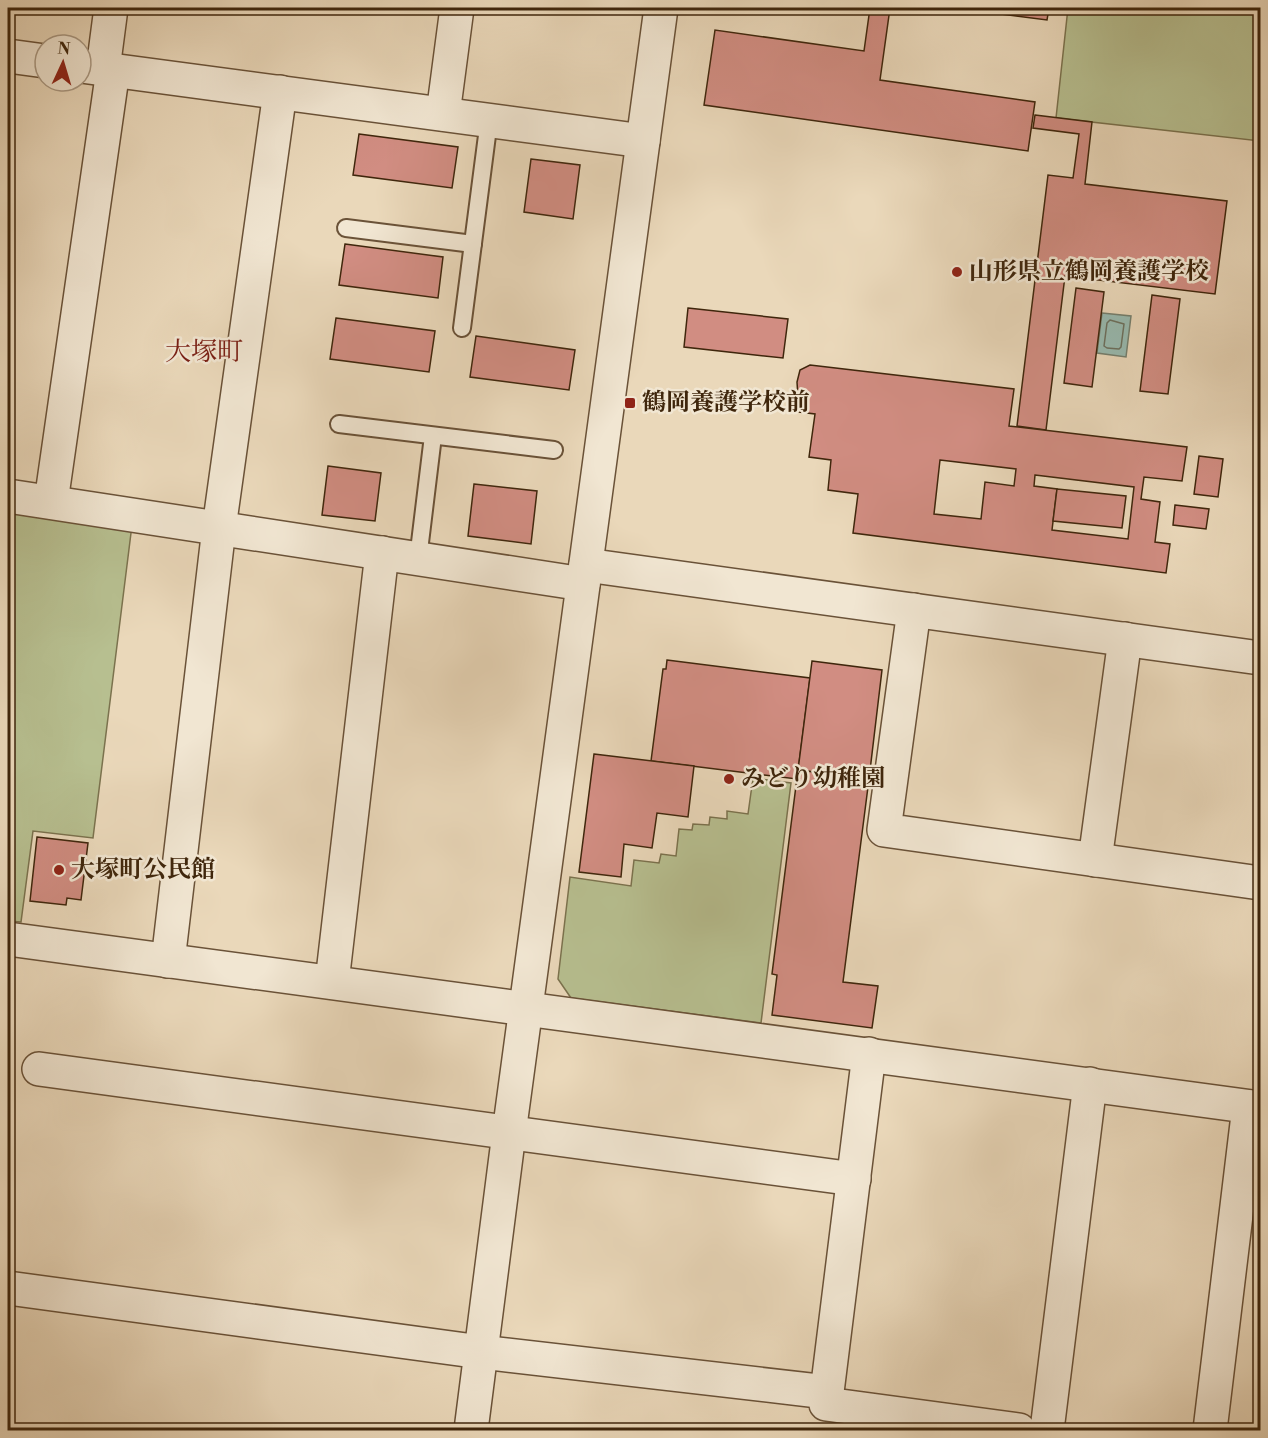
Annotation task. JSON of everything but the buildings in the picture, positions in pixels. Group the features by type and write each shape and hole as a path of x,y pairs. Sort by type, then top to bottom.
{"street":[{"path":"51,502 99,68 111,8"},
{"path":"443,114 457,8"},
{"path":"471,1431 661,8"},
{"path":"8,56 33,59"},
{"path":"99,68 643,141"},
{"path":"168,961 219,528 280,92"},
{"path":"8,496 418,558 914,610 1260,658"},
{"path":"332,982 382,553"},
{"path":"914,610 884,830 1260,883"},
{"path":"1095,860 1125,639"},
{"path":"8,939 1255,1107 1210,1431"},
{"path":"869,1054 825,1404 1019,1431"},
{"path":"39,1069 854,1179"},
{"path":"1047,1431 1090,1084"},
{"path":"8,1288 482,1352 827,1392"}],"lane":[{"path":"462,328 489,120"},
{"path":"346,228 473,244"},
{"path":"339,424 554,450"},
{"path":"418,558 433,436"}],"green space":[{"path":"1068,8 1260,8 1260,141 1056,118"},
{"path":"8,508 132,525 93,838 33,831 21,922 8,921"},
{"path":"753,778 791,783 761,1023 571,998 558,979 570,877 631,886 634,860 659,863 661,854 676,856 679,829 692,830 693,824 709,825 710,817 727,819 727,811 748,814"}],"water":[{"path":"1102,313 1131,316 1126,357 1097,353"}],"place":[{"name":"山形県立鶴岡養護学校","path":"957,272"},
{"name":"鶴岡養護学校前","path":"630,403"},
{"name":"みどり幼稚園","path":"729,779"},
{"name":"大塚町公民館","path":"59,870"}],"district":[{"name":"大塚町","path":"204,352"}]}
